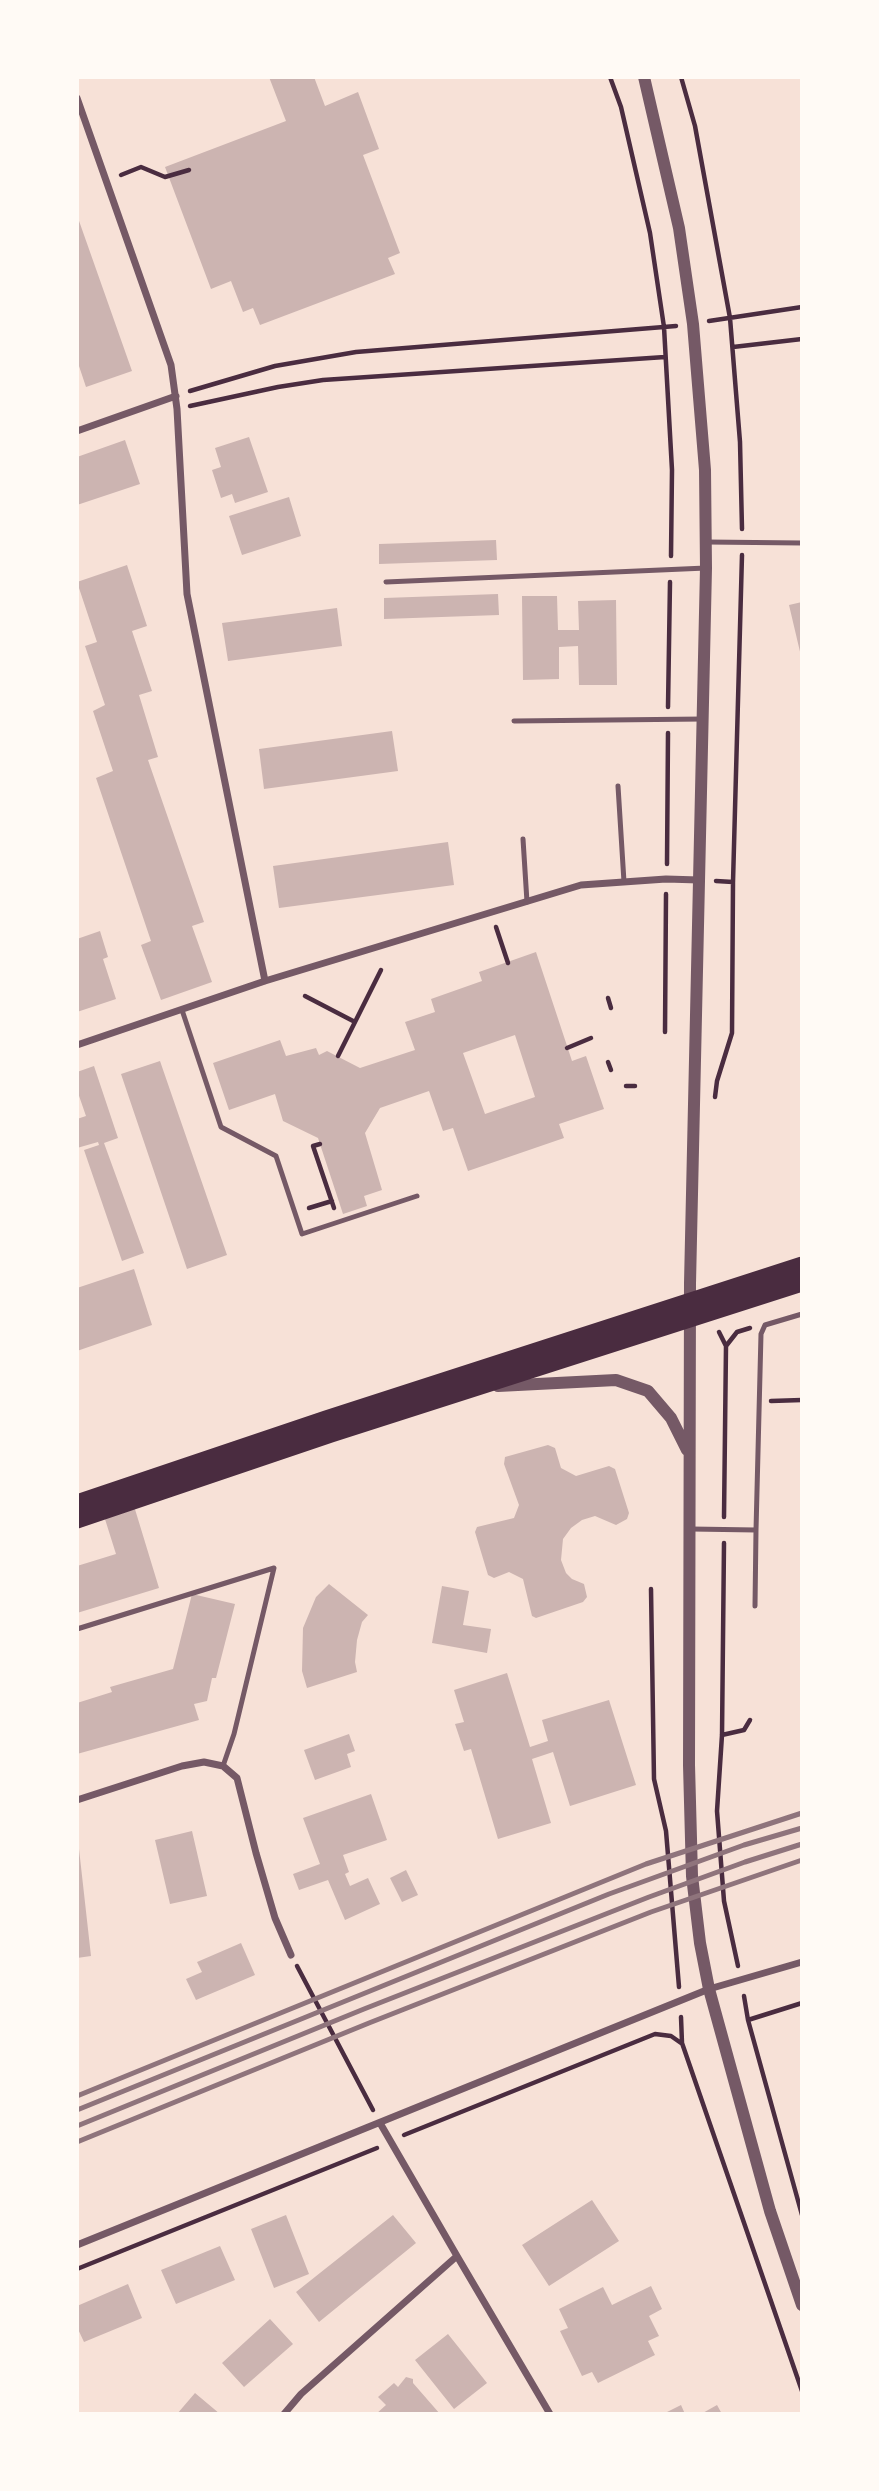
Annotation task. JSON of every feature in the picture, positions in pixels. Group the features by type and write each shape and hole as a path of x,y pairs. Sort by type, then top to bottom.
{"highway":[{"path":"77,1504 802,1266"},
{"path":"77,1519 331,1433 802,1282"},
{"path":"690,1315 756,1294 775,1292 802,1296"}],"street":[{"path":"644,77 679,228 693,324 705,470 706,568 688,1529 689,1805 695,1901 709,1989 770,2211 802,2305"},
{"path":"77,98 171,365 177,409 187,594 265,981"},
{"path":"77,431 176,396"},
{"path":"77,1045 265,981 581,885 699,880"},
{"path":"447,1388 616,1380 648,1391 658,1401 680,1433 689,1457"},
{"path":"77,1800 182,1766 204,1762 223,1766 237,1778 271,1905 291,1955"},
{"path":"77,2245 680,2000 802,1962"},
{"path":"380,2123 550,2414"},
{"path":"284,2414 302,2394 457,2256"}],"lane":[{"path":"706,542 802,543"},
{"path":"386,582 706,568"},
{"path":"514,720 703,719"},
{"path":"618,786 624,882"},
{"path":"523,839 527,902"},
{"path":"182,1010 221,1127 276,1156 302,1234 417,1196"},
{"path":"755,1606 760,1344 765,1325 802,1314"},
{"path":"688,1529 756,1530"},
{"path":"77,1629 274,1568 234,1734 223,1766"}],"path":[{"path":"610,77 621,107 650,233 664,327 672,470 665,1032"},
{"path":"681,77 695,126 730,318 740,442 743,542 733,882 733,1033 717,1081 713,1108"},
{"path":"106,180 141,167 165,177 189,170"},
{"path":"730,318 802,307"},
{"path":"176,396 275,366 356,352 664,327"},
{"path":"733,346 802,339"},
{"path":"177,409 323,380 665,357"},
{"path":"497,931 508,963"},
{"path":"338,1056 381,970"},
{"path":"305,996 355,1022"},
{"path":"608,998 611,1008"},
{"path":"567,1048 592,1038"},
{"path":"608,1062 611,1070"},
{"path":"626,1086 635,1086"},
{"path":"295,1213 332,1201 313,1146 320,1144"},
{"path":"715,1307 719,1336 726,1346 722,1735 717,1811 724,1901 748,2020 802,2215"},
{"path":"759,1401 802,1400"},
{"path":"651,1589 654,1779 666,1831 678,1952 682,2043 802,2391"},
{"path":"722,1735 744,1730 750,1720"},
{"path":"291,1955 380,2123"},
{"path":"748,2020 802,2003"},
{"path":"403,2136 655,2034 671,2036 682,2043"},
{"path":"77,2269 378,2147"}],"building":[{"path":"269,77 314,77 325,106 358,92 379,149 363,155 400,253 388,258 395,274 260,325 253,308 243,312 231,281 211,289 165,167 286,121"},
{"path":"78,218 132,371 86,387 77,360"},
{"path":"249,437 268,492 235,503 232,494 221,498 212,470 221,467 215,448"},
{"path":"125,440 140,484 77,505 77,457"},
{"path":"289,497 301,536 242,555 229,516"},
{"path":"496,540 497,560 379,564 379,544"},
{"path":"127,565 147,626 132,631 152,691 139,695 158,757 148,760 204,922 192,926 212,982 161,1000 141,945 151,941 96,778 113,771 93,711 105,705 85,646 97,642 77,582"},
{"path":"498,594 499,615 384,619 384,598"},
{"path":"522,596 557,596 558,630 579,630 578,601 616,600 617,685 579,685 578,646 559,647 559,679 523,680"},
{"path":"802,602 802,656 801,656 789,605"},
{"path":"337,608 342,646 228,661 222,623"},
{"path":"392,731 398,771 264,789 259,749"},
{"path":"448,842 454,885 279,908 273,866"},
{"path":"100,931 108,957 103,959 116,999 77,1012 77,939"},
{"path":"536,952 572,1061 586,1056 604,1109 559,1124 564,1138 468,1171 453,1128 443,1131 429,1091 380,1108 365,1133 382,1190 364,1196 367,1206 343,1214 318,1138 283,1121 275,1094 229,1110 213,1063 280,1040 286,1056 316,1048 319,1055 327,1051 360,1068 415,1050 405,1022 435,1012 431,999 482,981 479,972","holes":["515,1035 535,1097 485,1114 463,1053"]},
{"path":"160,1061 227,1255 187,1269 121,1074"},
{"path":"94,1066 118,1138 104,1143 144,1253 122,1261 84,1150 99,1145 98,1142 77,1148 77,1119 86,1116 77,1090 77,1072"},
{"path":"134,1269 152,1325 77,1351 77,1288"},
{"path":"548,1445 555,1448 561,1468 576,1476 609,1466 615,1469 629,1513 627,1519 616,1525 595,1516 582,1520 571,1528 563,1539 561,1560 566,1573 584,1584 587,1597 583,1602 536,1618 532,1616 523,1579 509,1572 494,1578 488,1575 475,1532 477,1527 514,1518 519,1505 504,1464 505,1457"},
{"path":"134,1506 159,1588 77,1613 77,1566 116,1554 104,1516"},
{"path":"329,1584 368,1615 362,1622 357,1640 357,1672 307,1688 302,1671 303,1628 316,1597"},
{"path":"442,1586 469,1591 463,1625 491,1629 487,1653 432,1643"},
{"path":"192,1594 235,1604 216,1678 212,1678 207,1701 194,1704 199,1720 77,1754 77,1703 112,1692 110,1687 173,1669"},
{"path":"507,1673 530,1747 548,1741 542,1720 609,1700 636,1785 570,1806 553,1752 532,1759 551,1823 498,1839 471,1749 464,1751 455,1724 464,1722 454,1690"},
{"path":"349,1734 355,1751 347,1754 351,1767 315,1780 304,1750"},
{"path":"371,1794 387,1840 343,1855 349,1872 345,1874 350,1886 368,1878 380,1904 345,1920 328,1880 299,1890 293,1874 320,1864 303,1818"},
{"path":"192,1831 207,1896 170,1904 155,1840"},
{"path":"77,1849 91,1956 77,1958"},
{"path":"406,1870 418,1895 402,1902 390,1878"},
{"path":"241,1943 255,1975 196,2000 186,1979 202,1972 197,1962"},
{"path":"592,2200 619,2241 549,2286 522,2245"},
{"path":"286,2215 309,2274 274,2288 251,2229"},
{"path":"393,2215 416,2243 319,2322 296,2292"},
{"path":"220,2246 235,2280 176,2304 161,2270"},
{"path":"128,2284 142,2318 84,2342 77,2327 77,2306"},
{"path":"651,2286 662,2309 649,2316 659,2336 648,2341 655,2355 598,2383 592,2372 582,2376 560,2331 568,2328 559,2309 603,2287 612,2305"},
{"path":"270,2319 293,2344 244,2387 222,2363"},
{"path":"448,2334 487,2383 454,2409 415,2360"},
{"path":"406,2377 413,2379 413,2383 440,2414 376,2414 386,2405 378,2397 394,2383 398,2387"},
{"path":"195,2393 220,2414 177,2414"},
{"path":"681,2405 685,2414 663,2414"},
{"path":"717,2405 722,2414 701,2414"}],"railway":[{"path":"77,2096 646,1864 802,1813"},
{"path":"77,2110 609,1894 744,1845 802,1828"},
{"path":"77,2126 649,1897 802,1844"},
{"path":"77,2142 651,1912 802,1860"}]}
